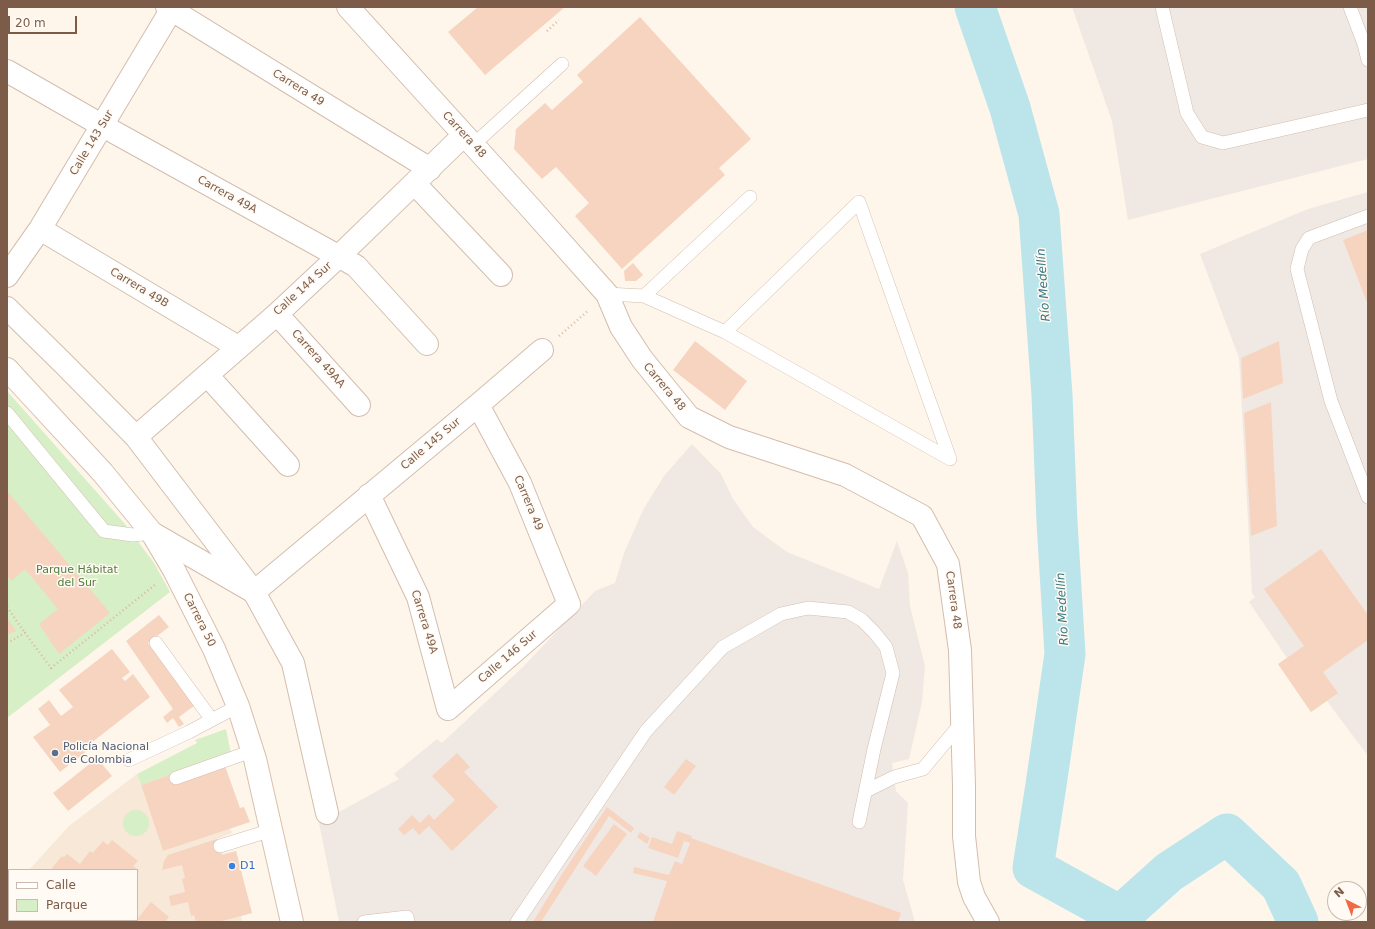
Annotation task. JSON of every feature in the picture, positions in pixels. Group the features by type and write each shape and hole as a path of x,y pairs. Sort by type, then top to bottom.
{"street":[{"name":"Carrera 48","path":"348,7 607,294 621,326 642,359 689,416 729,437 845,476 922,516 948,564 960,650 964,836 969,882 974,897 988,922"},
{"name":"Calle 143 Sur","path":"7,276 40,229 103,126 170,8"},
{"name":"Carrera 49","path":"170,8 422,176 501,275"},
{"name":"Carrera 49A","path":"7,71 356,266 427,344"},
{"name":"Calle 144 Sur","path":"136,437 277,314 422,176 468,140"},
{"name":"Carrera 49B","path":"40,229 238,347"},
{"path":"7,308 136,437 254,592 293,663 327,813"},
{"name":"Carrera 49AA","path":"277,314 359,405"},
{"name":"Calle 145 Sur","path":"254,592 542,350"},
{"name":"Carrera 50","path":"7,369 103,473 152,533 174,570 214,650 238,706 252,751 272,830 292,922"},
{"path":"207,375 288,465"},
{"name":"Carrera 49","path":"478,405 520,483 569,604"},
{"name":"Carrera 49A","path":"369,495 418,597 448,709"},
{"path":"152,533 254,592"},
{"name":"Calle 146 Sur","path":"448,709 569,604"}],"lane":[{"path":"1162,7 1187,113 1202,137 1223,143 1368,110"},
{"path":"1350,7 1364,44 1368,60"},
{"path":"468,140 562,64"},
{"path":"644,296 750,197"},
{"path":"607,294 644,296 725,332 950,459 859,202 725,332"},
{"path":"1368,216 1309,238 1302,249 1297,269 1331,401 1368,497"},
{"path":"10,422 104,531 133,535 152,533"},
{"path":"517,922 646,731 723,647 781,614 808,608 848,612 862,620 886,647 893,673 874,749 859,822"},
{"path":"156,644 212,720"},
{"path":"129,760 238,706"},
{"path":"866,791 894,777 924,769 962,721"},
{"path":"176,778 252,751"},
{"path":"220,846 272,830"},
{"path":"364,922 407,916 408,922"}],"path":[{"path":"546,31 559,20"},
{"path":"542,350 607,294"},
{"path":"7,607 51,668 174,570"},
{"path":"7,643 25,633"}],"shaded area":[{"path":"1072,7 1368,7 1368,159 1128,220 1112,121"},
{"path":"1368,192 1368,756 1327,701 1311,712 1278,664 1287,658 1249,602 1255,597 1252,593 1239,358 1200,254 1308,209"},
{"path":"692,444 721,474 733,499 753,527 787,552 879,589 897,541 908,573 910,606 925,666 922,702 909,759 892,763 896,791 908,803 903,880 915,922 339,922 319,823 399,779 394,774 437,739 442,743 523,667 595,591 615,583 624,553 643,510 664,476"},
{"path":"137,774 163,851 230,828 232,833 217,839 222,854 236,851 252,913 241,916 242,922 7,922 8,893 8,921 138,921 138,869 30,869 69,826"}],"green space":[{"name":"Parque Hábitat del Sur","path":"7,391 125,524 154,563 170,592 7,718"},
{"path":"226,729 231,754 141,785 137,774 197,743 195,740"},
{"path":"136,810 145,814 149,823 145,832 136,836 127,832 123,823 127,814"}],"building":[{"path":"478,7 565,7 485,75 448,32"},
{"path":"640,17 751,139 719,168 725,175 622,269 575,216 589,203 556,167 542,179 514,149 516,129 545,103 552,110 583,82 577,75"},
{"path":"1368,230 1368,305 1343,240"},
{"path":"633,263 643,275 636,281 625,281 624,271"},
{"path":"695,341 747,381 725,410 673,370"},
{"path":"1279,341 1283,383 1243,399 1241,358"},
{"path":"1271,402 1277,526 1251,536 1244,413"},
{"path":"7,491 110,613 59,654 39,624 58,609 25,569 11,581 7,575"},
{"path":"1321,549 1368,615 1368,640 1323,672 1338,693 1311,712 1278,664 1304,646 1264,589"},
{"path":"159,615 169,627 148,643 194,706 179,717 184,724 179,727 173,718 167,723 163,717 173,709 126,641"},
{"path":"7,618 16,631 7,635"},
{"path":"112,649 130,672 122,678 125,681 133,674 150,697 86,747 88,750 60,772 33,737 50,725 38,709 49,700 61,716 73,707 59,690"},
{"path":"457,753 470,767 464,772 498,807 452,851 429,826 419,835 413,828 404,835 398,829 412,815 420,823 429,814 434,820 455,800 432,776"},
{"path":"97,758 112,776 68,811 53,793"},
{"path":"686,759 696,766 674,795 664,787"},
{"path":"225,766 240,808 244,807 250,822 163,851 141,785 172,774"},
{"path":"607,807 634,828 631,833 609,816 541,922 533,922 562,874"},
{"path":"614,824 627,834 596,876 583,866"},
{"path":"677,831 692,836 691,838 901,913 898,922 653,922 667,881 633,873 634,867 669,875 675,861 682,864 690,843 684,841 678,858 648,848 652,837 672,844"},
{"path":"640,832 650,838 647,844 637,837"},
{"path":"217,839 222,855 236,851 252,913 218,922 196,922 194,915 191,916 188,902 171,906 169,896 185,892 182,879 185,878 182,865 162,870 164,861 168,855"},
{"path":"112,840 138,861 133,866 137,869 52,868 62,856 64,857 67,854 80,864 90,851 93,853 103,841 108,845"},
{"path":"151,902 169,917 165,922 135,922 138,921 138,918"},
{"path":"33,921 98,921 97,922 32,922"},
{"path":"116,921 128,921 127,922"}],"waterway":[{"name":"Río Medellín","path":"975,7 1010,108 1039,214 1052,395 1057,522 1065,654 1033,868 1120,916 1169,872 1227,834 1281,885 1298,922"}],"place":[{"name":"Policía Nacional de Colombia","path":"55,753"},
{"name":"D1","path":"232,866"}]}
